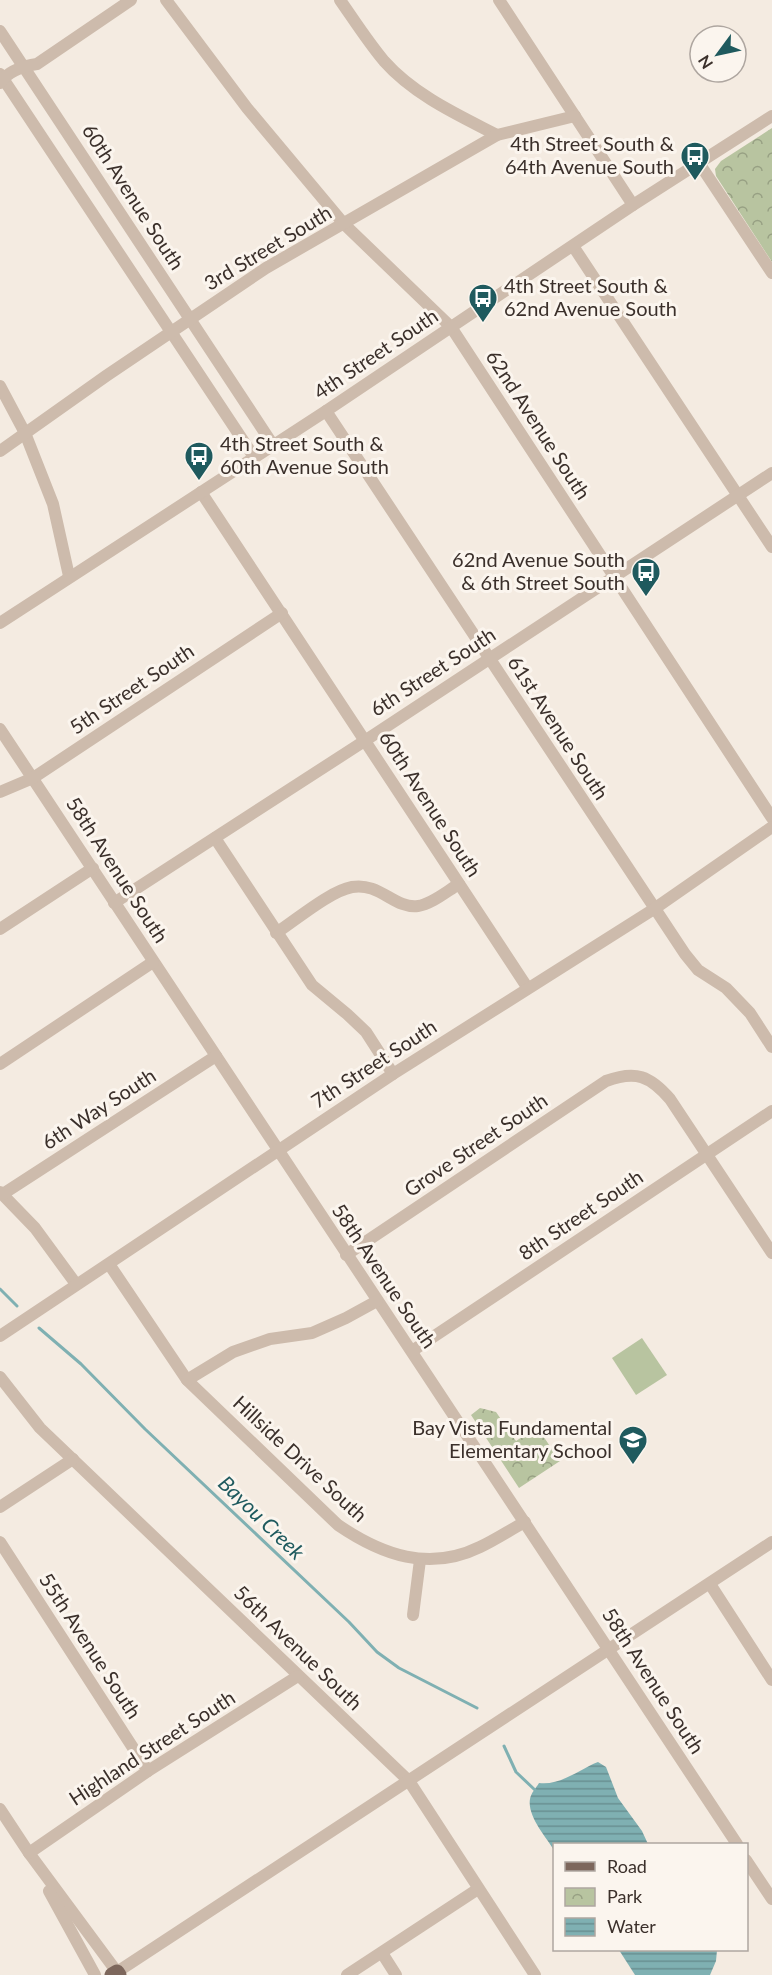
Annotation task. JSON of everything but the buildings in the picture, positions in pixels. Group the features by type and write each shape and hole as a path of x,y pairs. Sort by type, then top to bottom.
{"street":[{"path":"3,83 27,71 132,0"},
{"name":"62nd Avenue South","path":"166,0 247,108 344,224 451,327 772,818"},
{"path":"340,0 385,62 444,107 497,135"},
{"path":"499,0 633,205"},
{"name":"60th Avenue South","path":"0,31 273,445"},
{"name":"60th Avenue South","path":"3,83 172,331 254,457"},
{"name":"3rd Street South","path":"0,452 266,268 497,135 575,116"},
{"name":"4th Street South","path":"0,623 326,411 633,205 772,116"},
{"path":"699,163 772,273"},
{"path":"573,246 772,547"},
{"path":"0,386 25,433 53,504 69,576"},
{"name":"61st Avenue South","path":"326,411 654,909 698,970 726,988 756,1022 772,1047"},
{"name":"6th Street South","path":"114,903 772,473"},
{"name":"60th Avenue South","path":"201,492 527,987"},
{"name":"5th Street South","path":"0,792 33,778 282,613"},
{"name":"58th Avenue South","path":"0,729 735,1843"},
{"name":"7th Street South","path":"0,1336 393,1074 527,987 654,909 772,827"},
{"path":"215,838 312,985 366,1032 393,1074"},
{"path":"0,929 93,868"},
{"path":"276,933 336,893 352,887 366,887 383,893 400,904 418,906 459,884"},
{"path":"0,1064 153,962"},
{"name":"6th Way South","path":"1,1193 216,1056"},
{"name":"Grove Street South","path":"346,1255 606,1081 617,1077 645,1077 659,1086 708,1155"},
{"name":"8th Street South","path":"412,1351 772,1111"},
{"path":"708,1155 772,1253"},
{"path":"1,1193 35,1228 76,1284"},
{"name":"Hillside Drive South","path":"109,1264 187,1380 338,1525 362,1542 388,1552 420,1560 450,1557 479,1548 525,1522"},
{"path":"187,1380 233,1352 270,1339 312,1332 346,1318 377,1301"},
{"name":"56th Avenue South","path":"0,1377 40,1428 409,1781 535,1975"},
{"path":"0,1507 74,1459"},
{"name":"55th Avenue South","path":"0,1542 148,1771"},
{"path":"0,1809 116,1974 772,1542"},
{"path":"413,1615 420,1560"},
{"path":"710,1584 772,1680"},
{"name":"Highland Street South","path":"29,1853 148,1771 298,1676"},
{"path":"29,1853 95,1975"},
{"path":"748,1862 772,1899"},
{"path":"347,1975 478,1889"},
{"path":"382,1953 396,1975"}],"green space":[{"path":"772,128 772,262 716,176 715,169 721,161"},
{"path":"642,1338 667,1375 636,1395 612,1358"},
{"path":"480,1408 496,1412 516,1441 537,1427 560,1461 519,1488 471,1415"}],"water":[{"path":"598,1762 606,1767 618,1798 642,1831 648,1843 553,1843 553,1848 531,1812 530,1799 539,1783 562,1780"},
{"path":"620,1951 717,1951 716,1961 710,1975 635,1975"}],"waterway":[{"name":"Bayou Creek","path":"0,1289 17,1306"},
{"name":"Bayou Creek","path":"39,1328 81,1364 145,1429 349,1622 377,1652 399,1668 477,1708"},
{"name":"Bayou Creek","path":"504,1746 516,1772 535,1790"}],"place":[{"name":"4th Street South & 64th Avenue South","path":"695,182"},
{"name":"4th Street South & 62nd Avenue South","path":"483,324"},
{"name":"4th Street South & 60th Avenue South","path":"199,482"},
{"name":"62nd Avenue South & 6th Street South","path":"646,598"},
{"name":"Bay Vista Fundamental Elementary School","path":"633,1466"}]}
